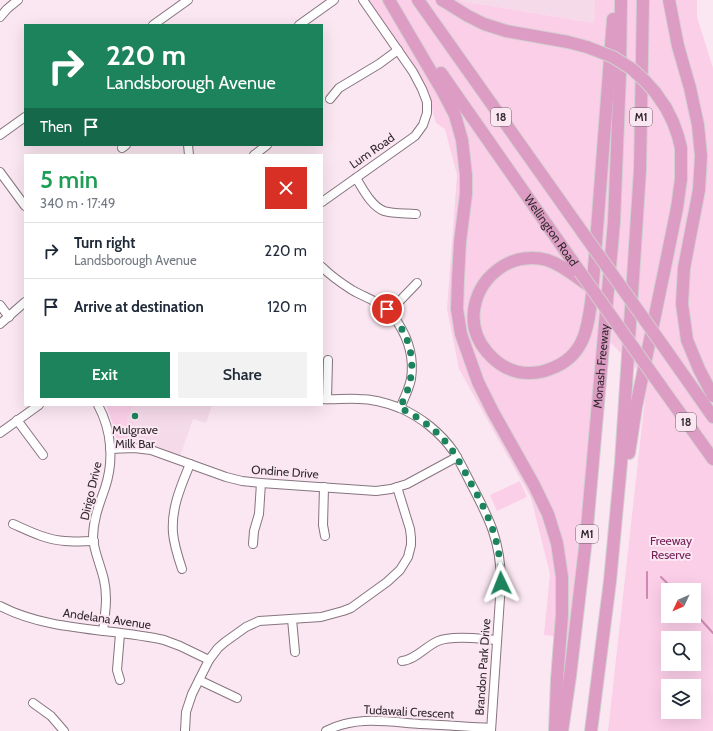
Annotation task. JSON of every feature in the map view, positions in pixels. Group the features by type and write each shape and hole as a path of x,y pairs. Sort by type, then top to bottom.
{"highway":[{"name":"Wellington Road","path":"390,0 579,275 590,287 713,459"},
{"path":"390,0 455,115 462,140 466,194 460,242 457,308 461,334 478,382 534,485 548,514 557,543 562,577 562,615 555,731"},
{"name":"Wellington Road","path":"418,0 713,417"},
{"path":"442,0 484,24 506,31 568,42 587,47 613,57 632,69 655,92 666,108 678,136 681,148 681,179 677,208 636,407 610,581"},
{"path":"579,275 548,260 539,258 520,259 506,264 494,272 484,283 475,303 474,312 474,327 484,348 494,360 503,367 524,373 549,370 561,365 573,355 584,337 590,316 592,295 615,0"},
{"name":"Monash Freeway","path":"562,731 586,539 614,222 621,0"},
{"name":"Monash Freeway","path":"591,731 610,581 622,464 640,170 643,0"},
{"path":"669,0 678,46 690,88 698,125 701,156 699,190 684,268 682,304 687,340 699,369 713,396"}],"street":[{"path":"0,17 18,0"},
{"path":"154,24 188,0"},
{"path":"300,24 334,0"},
{"path":"330,99 340,88 398,50 362,0"},
{"name":"Lum Road","path":"323,201 415,136 423,125 427,113 427,102 413,72 398,50"},
{"path":"0,135 24,118"},
{"path":"255,154 266,146"},
{"path":"0,172 24,205"},
{"path":"356,178 371,201 379,208 394,213 416,214"},
{"path":"323,268 347,287 373,300 390,311 406,336 412,358 411,378 400,408"},
{"path":"390,311 417,283"},
{"path":"0,324 24,303"},
{"path":"0,305 9,317"},
{"path":"325,399 328,360"},
{"name":"Brandon Park Drive","path":"325,399 368,399 389,404 416,416 430,426 456,457 488,517 497,542 501,575 491,730"},
{"path":"0,433 38,406"},
{"name":"Dirigo Drive","path":"98,406 105,420 110,450 108,479 96,513 94,527 94,541 106,592 103,631"},
{"path":"18,420 43,455"},
{"name":"Ondine Drive","path":"110,450 146,448 226,477 261,483 376,491 413,482 456,457"},
{"path":"182,569 174,541 173,519 177,500 190,464"},
{"path":"253,544 253,535 259,514 261,483"},
{"path":"324,487 323,525 325,536"},
{"path":"184,731 186,712 189,703 209,660 222,644 242,629 250,624 263,620 327,616 347,610 391,579 403,567 410,552 411,538 410,529 397,487"},
{"path":"13,524 48,538 64,541 94,541"},
{"name":"Andelana Avenue","path":"0,607 38,621 164,640 209,660"},
{"path":"292,619 295,652"},
{"path":"120,634 117,670 120,680"},
{"path":"402,661 409,660 432,644 444,639 497,640"},
{"path":"199,680 238,698"},
{"path":"32,703 51,716 64,731"},
{"name":"Tudawali Crescent","path":"326,731 339,725 363,721 384,721 491,730"}],"shaded area":[{"path":"460,0 595,0 594,23 462,1"},
{"path":"133,406 212,406 206,423 193,419 179,459 127,447 127,441 134,423 127,420"}],"green space":[{"name":"Freeway Reserve","path":"369,0 460,0 594,23 595,0 697,0 697,17 713,68 713,731 608,731 647,380 605,337 575,639 544,635 550,574 531,498 459,369 447,309 457,175 445,129 436,123 427,92 409,58"},
{"path":"106,406 133,406 127,420 134,423 127,441 120,441 116,438"},
{"path":"520,481 527,497 497,511 490,495"}],"waterway":[{"path":"647,572 647,598"},
{"path":"661,577 667,583"},
{"path":"701,620 713,633"}],"place":[{"name":"Mulgrave Milk Bar","path":"135,416"}],"route":[{"path":"387,309 390,311 406,336 412,358 410,384 400,408 416,416 437,432 456,457 492,525 500,558 501,583"}]}
